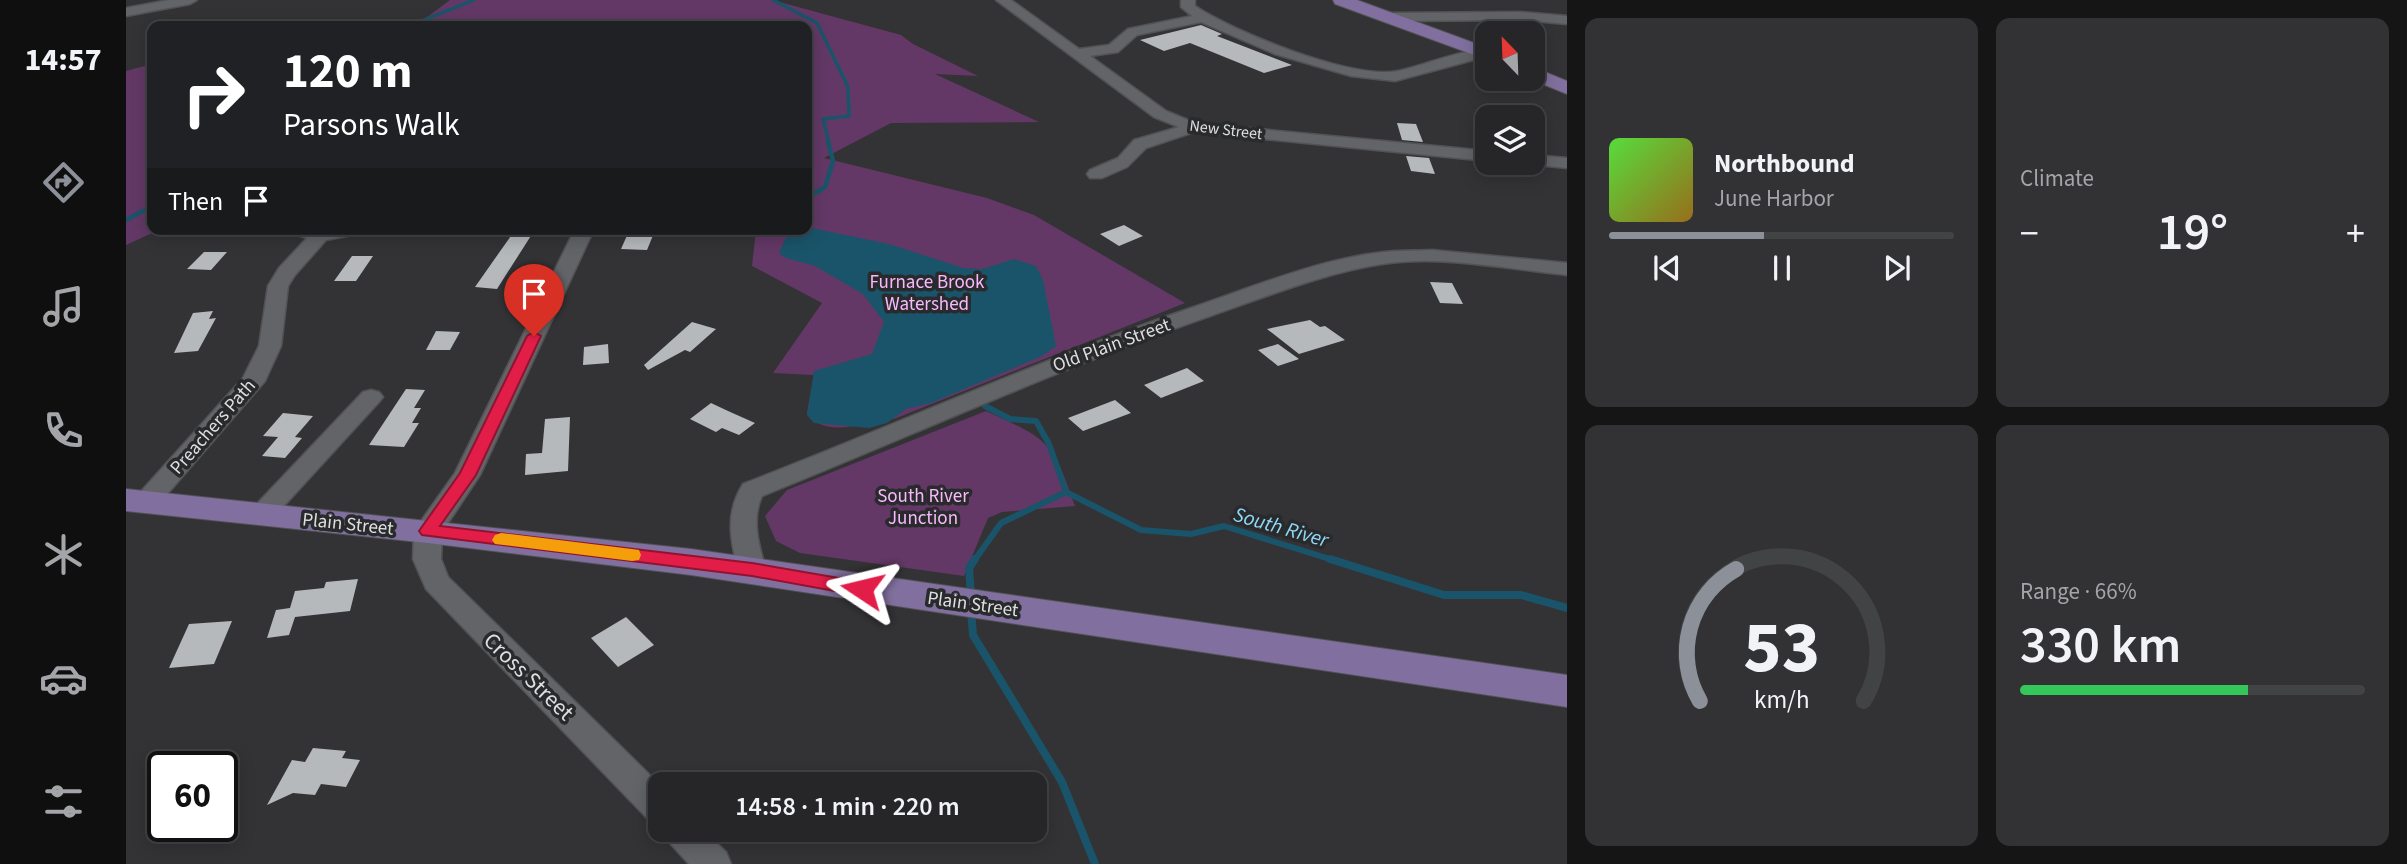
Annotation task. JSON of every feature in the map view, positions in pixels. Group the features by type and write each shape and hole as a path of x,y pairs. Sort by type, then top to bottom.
{"main road":[{"path":"1341,0 1475,50"},
{"path":"1545,79 1567,88"},
{"name":"Plain Street","path":"136,501 428,531 752,570 862,589 971,602 1567,691"}],"street":[{"path":"126,12 190,0"},
{"name":"New Street","path":"1003,0 1160,114 1192,127 1475,155"},
{"path":"1188,0 1188,7 1203,18 1302,58 1366,74 1395,76 1436,63 1475,56"},
{"path":"1445,0 1474,16"},
{"path":"1391,17 1474,16 1507,7 1552,19 1567,20"},
{"path":"1079,53 1114,49 1133,32 1203,18"},
{"path":"1096,174 1105,168 1123,163 1141,143 1192,127"},
{"path":"1545,161 1567,163"},
{"name":"Preachers Path","path":"136,501 253,381 270,346 278,286 307,235"},
{"path":"428,531 467,475 582,235"},
{"name":"Old Plain Street","path":"752,570 741,520 745,500 752,490 894,434 1002,386 1102,346 1271,288 1373,259 1433,256 1567,269"},
{"path":"262,514 371,397"},
{"name":"Cross Street","path":"428,531 428,558 436,582 648,796"},
{"path":"692,842 713,864"}],"green space":[{"name":"Furnace Brook Watershed","path":"450,0 772,0 901,35 913,44 978,76 935,74 1039,122 891,123 824,158 987,198 1034,215 1185,303 894,419 886,416 856,426 823,425 814,421 807,413 814,375 773,373 822,303 752,266 755,235 812,235 812,21 422,21"},
{"path":"147,65 148,235 126,245 126,71"},
{"name":"South River Junction","path":"986,411 1036,436 1046,445 1060,467 1075,506 1002,512 988,518 964,576 800,553 776,541 765,516 787,490"}],"water":[{"path":"812,228 889,244 963,268 982,269 1014,259 1036,266 1043,280 1056,346 1042,356 931,403 906,409 887,423 869,428 814,423 807,415 814,371 872,354 884,322 863,294 815,266 786,258 779,253 787,235 812,235"}],"building":[{"path":"1201,25 1222,34 1217,36 1292,65 1264,73 1190,43 1164,51 1140,40"},
{"path":"1397,123 1416,124 1423,142 1402,140"},
{"path":"1406,156 1429,158 1435,174 1411,171"},
{"path":"1124,225 1143,236 1119,246 1100,234"},
{"path":"511,235 531,235 497,289 475,287"},
{"path":"627,235 653,235 647,250 621,249"},
{"path":"204,252 227,252 211,270 187,269"},
{"path":"352,256 373,256 356,281 334,281"},
{"path":"1430,282 1452,283 1463,304 1440,303"},
{"path":"213,311 209,319 216,318 198,351 174,353 193,313"},
{"path":"1310,320 1320,327 1325,326 1345,340 1299,354 1267,329"},
{"path":"692,322 716,329 690,352 685,350 648,370 644,365"},
{"path":"436,331 460,332 450,350 426,350"},
{"path":"608,344 609,363 583,365 584,347"},
{"path":"1278,344 1299,359 1278,366 1258,350"},
{"path":"1187,368 1204,381 1161,398 1144,385"},
{"path":"406,389 425,390 414,408 421,408 412,423 419,423 404,447 369,445"},
{"path":"1115,400 1131,413 1083,431 1068,418"},
{"path":"711,403 755,423 739,435 722,428 716,432 690,419"},
{"path":"283,413 313,416 295,437 302,438 285,458 262,456 278,437 263,436"},
{"path":"570,417 568,471 525,475 526,454 542,453 545,419"},
{"path":"358,579 350,611 295,617 289,635 267,638 276,610 290,608 295,591 324,588 326,582"},
{"path":"626,617 654,645 618,667 591,638"},
{"path":"232,621 214,664 169,668 189,624"},
{"path":"313,748 346,751 342,758 360,760 346,787 321,784 315,795 293,793 267,805 292,760 305,762"}],"waterway":[{"path":"422,21 474,0"},
{"path":"773,0 817,23 848,87 849,116 823,119 829,143"},
{"path":"812,195 825,187 833,161 828,141"},
{"path":"126,220 147,209"},
{"path":"985,406 1010,419 1036,421 1049,444 1066,492"},
{"name":"South River","path":"974,561 1001,523 1066,492"},
{"name":"South River","path":"1066,492 1141,530 1191,534 1224,526 1336,561"},
{"name":"South River","path":"971,596 969,568 975,559"},
{"name":"South River","path":"1330,559 1444,595 1521,595 1567,608"},
{"name":"South River","path":"971,610 973,635 1062,782 1095,864"}],"slow traffic":[{"path":"501,540 632,555"}],"route":[{"path":"534,336 467,475 428,531 752,570 862,589"}]}
